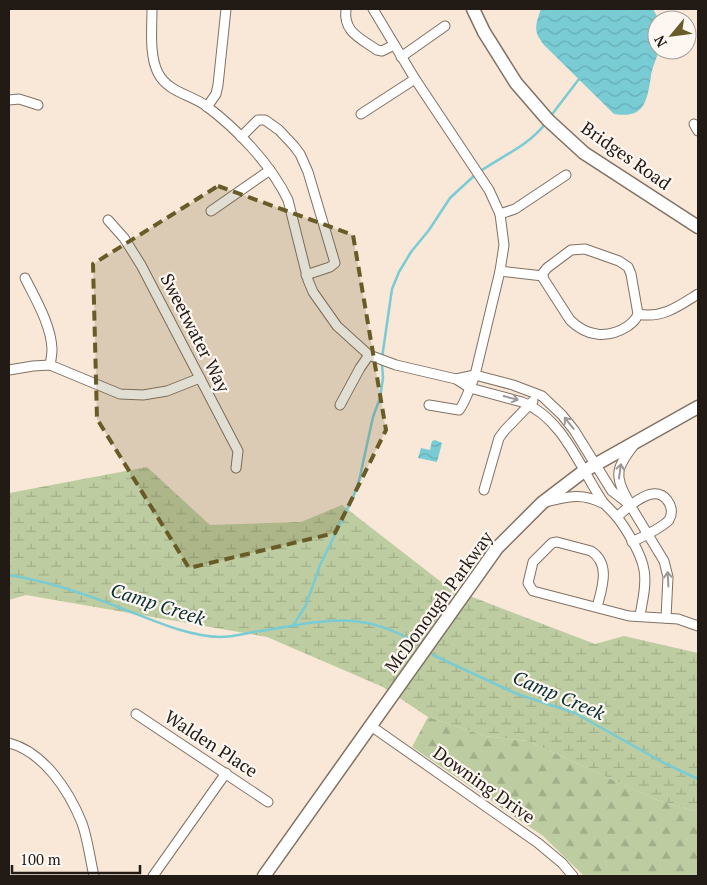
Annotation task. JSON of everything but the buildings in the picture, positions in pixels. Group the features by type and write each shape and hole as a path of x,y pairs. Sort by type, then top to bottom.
{"street":[{"path":"152,9 153,49 155,65 159,75 171,89 195,99 207,107 241,138 270,170 288,200 306,275 313,292 332,320 346,336 369,355 396,365 456,379 470,388 513,399 530,405 544,414 556,428 604,504 617,517 641,558 644,571 640,616"},
{"path":"207,107 216,94 218,85 226,9"},
{"path":"346,9 346,23 351,32 377,50 385,50 394,45"},
{"path":"373,9 415,79 489,190 500,214 504,239 500,271 475,375 463,405 459,410 429,405"},
{"name":"Bridges Road","path":"475,10 484,32 516,82 548,120 584,153 698,227"},
{"path":"401,56 445,26"},
{"path":"361,114 415,79"},
{"path":"9,100 19,99 38,105"},
{"path":"241,138 258,120 265,120 288,138 304,162 335,263 330,268 306,275"},
{"path":"212,211 270,170"},
{"path":"500,214 515,209 566,175"},
{"name":"Sweetwater Way","path":"108,220 124,238 142,265 238,451 236,468"},
{"path":"574,250 584,250 619,261 628,267 631,274 638,314 635,320 617,332 603,335 589,333 570,320 543,276 547,268 574,250"},
{"path":"500,271 543,276"},
{"path":"25,278 42,314 48,333 52,349 50,365"},
{"path":"638,314 650,316 663,314 675,309 698,294"},
{"path":"340,405 369,355"},
{"path":"9,370 50,365 120,394 144,395 167,391 200,378"},
{"path":"456,379 475,375 538,394 551,404 568,422 612,491 630,505"},
{"path":"484,490 499,438 538,394"},
{"name":"McDonough Parkway","path":"264,876 497,548 542,503 584,471 698,407"},
{"path":"638,440 621,462 618,472 620,484 630,505 667,567 666,618"},
{"path":"617,517 630,505 655,492 663,495 668,502 672,512 669,519 648,534 632,542"},
{"path":"542,503 580,495 593,498 604,504"},
{"path":"597,607 604,575 595,554 591,551 557,542 552,543 534,562 528,581 531,589 536,592 619,614 681,620 698,626"},
{"name":"Walden Place","path":"136,714 268,802"},
{"name":"Downing Drive","path":"371,726 538,844 562,863 573,876"},
{"path":"9,743 20,746 35,755 66,792 82,825 94,876"},
{"path":"153,876 226,774"}],"highlighted area":[{"path":"218,186 353,235 386,430 335,533 189,568 97,419 93,264"}],"green space":[{"path":"147,467 210,525 301,522 342,505 449,588 595,644 624,636 698,653 698,812 657,800 528,741 485,736 428,717 383,687 267,637 26,595 9,600 9,493"},
{"path":"428,717 485,736 528,741 657,800 698,812 698,876 584,876 543,836 412,747"}],"water":[{"path":"541,9 653,9 647,10 647,60 655,60 643,106 632,114 614,114 545,46 538,37 536,29"},
{"path":"435,440 442,443 437,462 418,458 421,448 430,450 432,441"}],"waterway":[{"path":"550,117 579,79"},
{"path":"479,172 523,145 545,124"},
{"path":"382,358 392,289 399,272 450,198 475,175"},
{"path":"293,626 306,605 320,565 353,498 359,481 373,417 380,398 383,378 382,363"},
{"name":"Camp Creek","path":"9,575 64,588 194,634 220,637 317,622 356,621 395,632 416,643"},
{"name":"Camp Creek","path":"433,655 517,694 575,713 664,763 698,779"}]}
